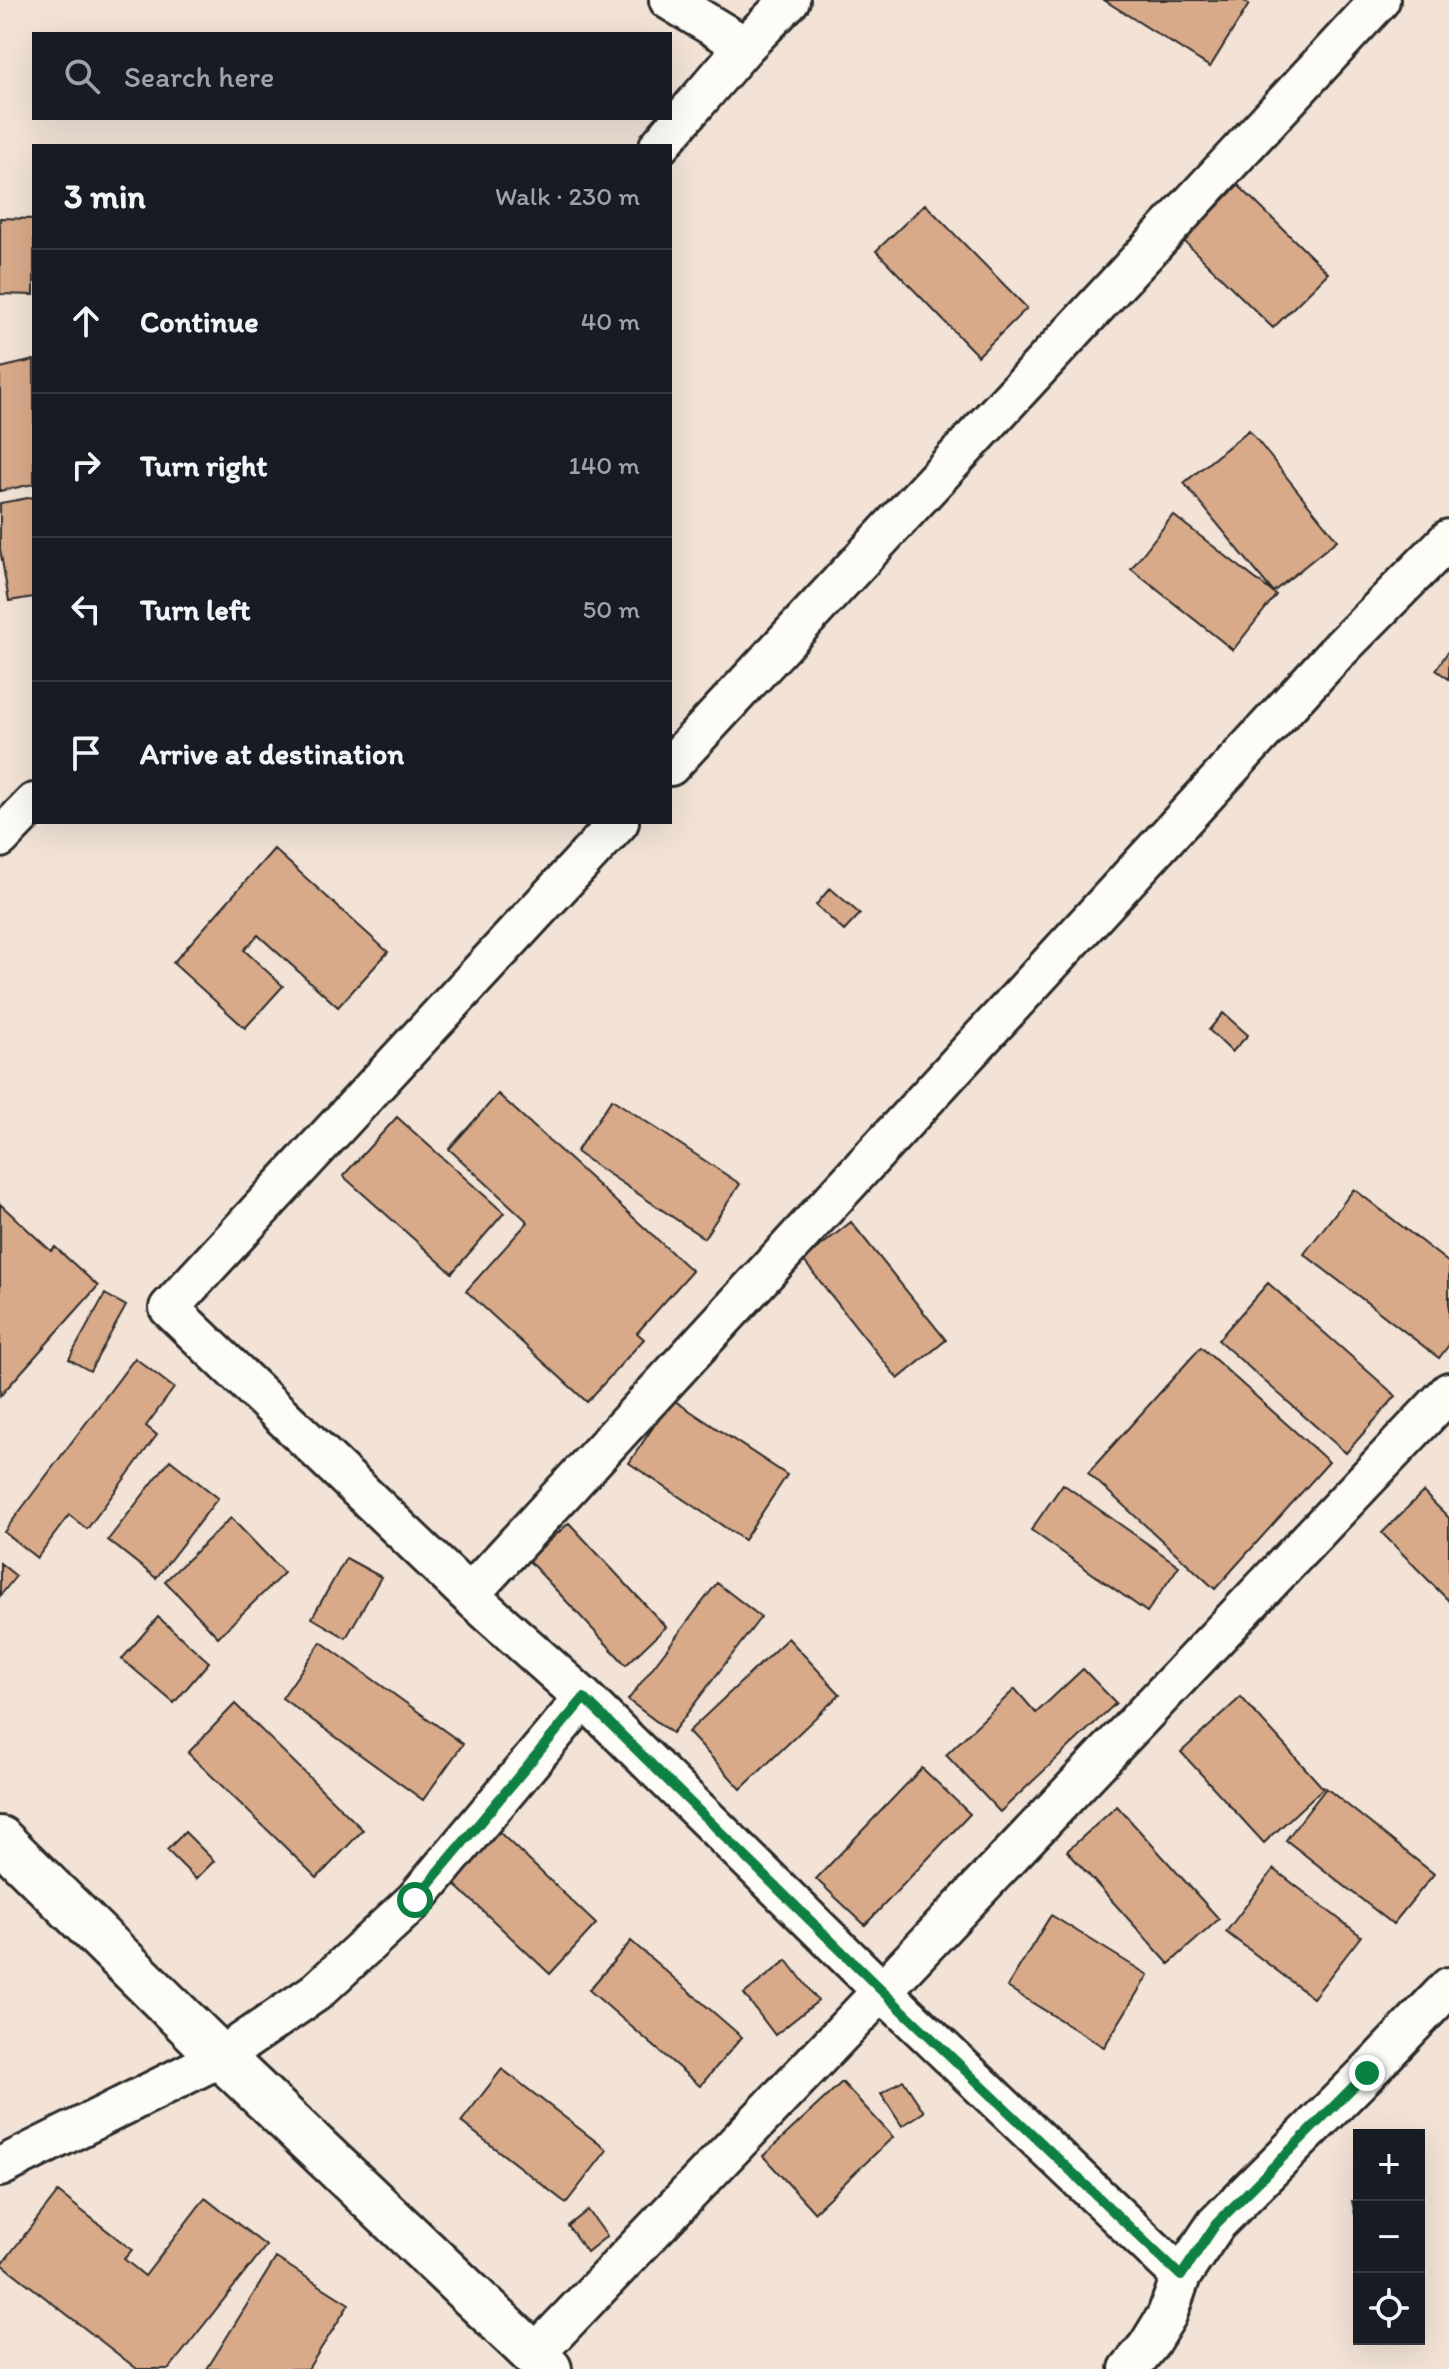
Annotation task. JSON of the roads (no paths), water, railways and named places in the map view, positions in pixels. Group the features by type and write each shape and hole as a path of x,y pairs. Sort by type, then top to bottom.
{"main road":[{"path":"0,1839 221,2057 542,2362"}],"street":[{"path":"669,0 745,46"},
{"path":"661,144 745,46 790,0"},
{"path":"672,764 1380,0"},
{"path":"469,1595 1336,653 1449,539"},
{"path":"0,838 32,805"},
{"path":"617,824 169,1308 469,1595 584,1698 882,1991 1181,2276"},
{"path":"542,2362 882,1991 1449,1392"},
{"path":"0,2167 221,2057 316,1992 415,1900 584,1698"},
{"path":"1129,2369 1167,2315 1181,2276 1216,2224 1449,1987"}]}
